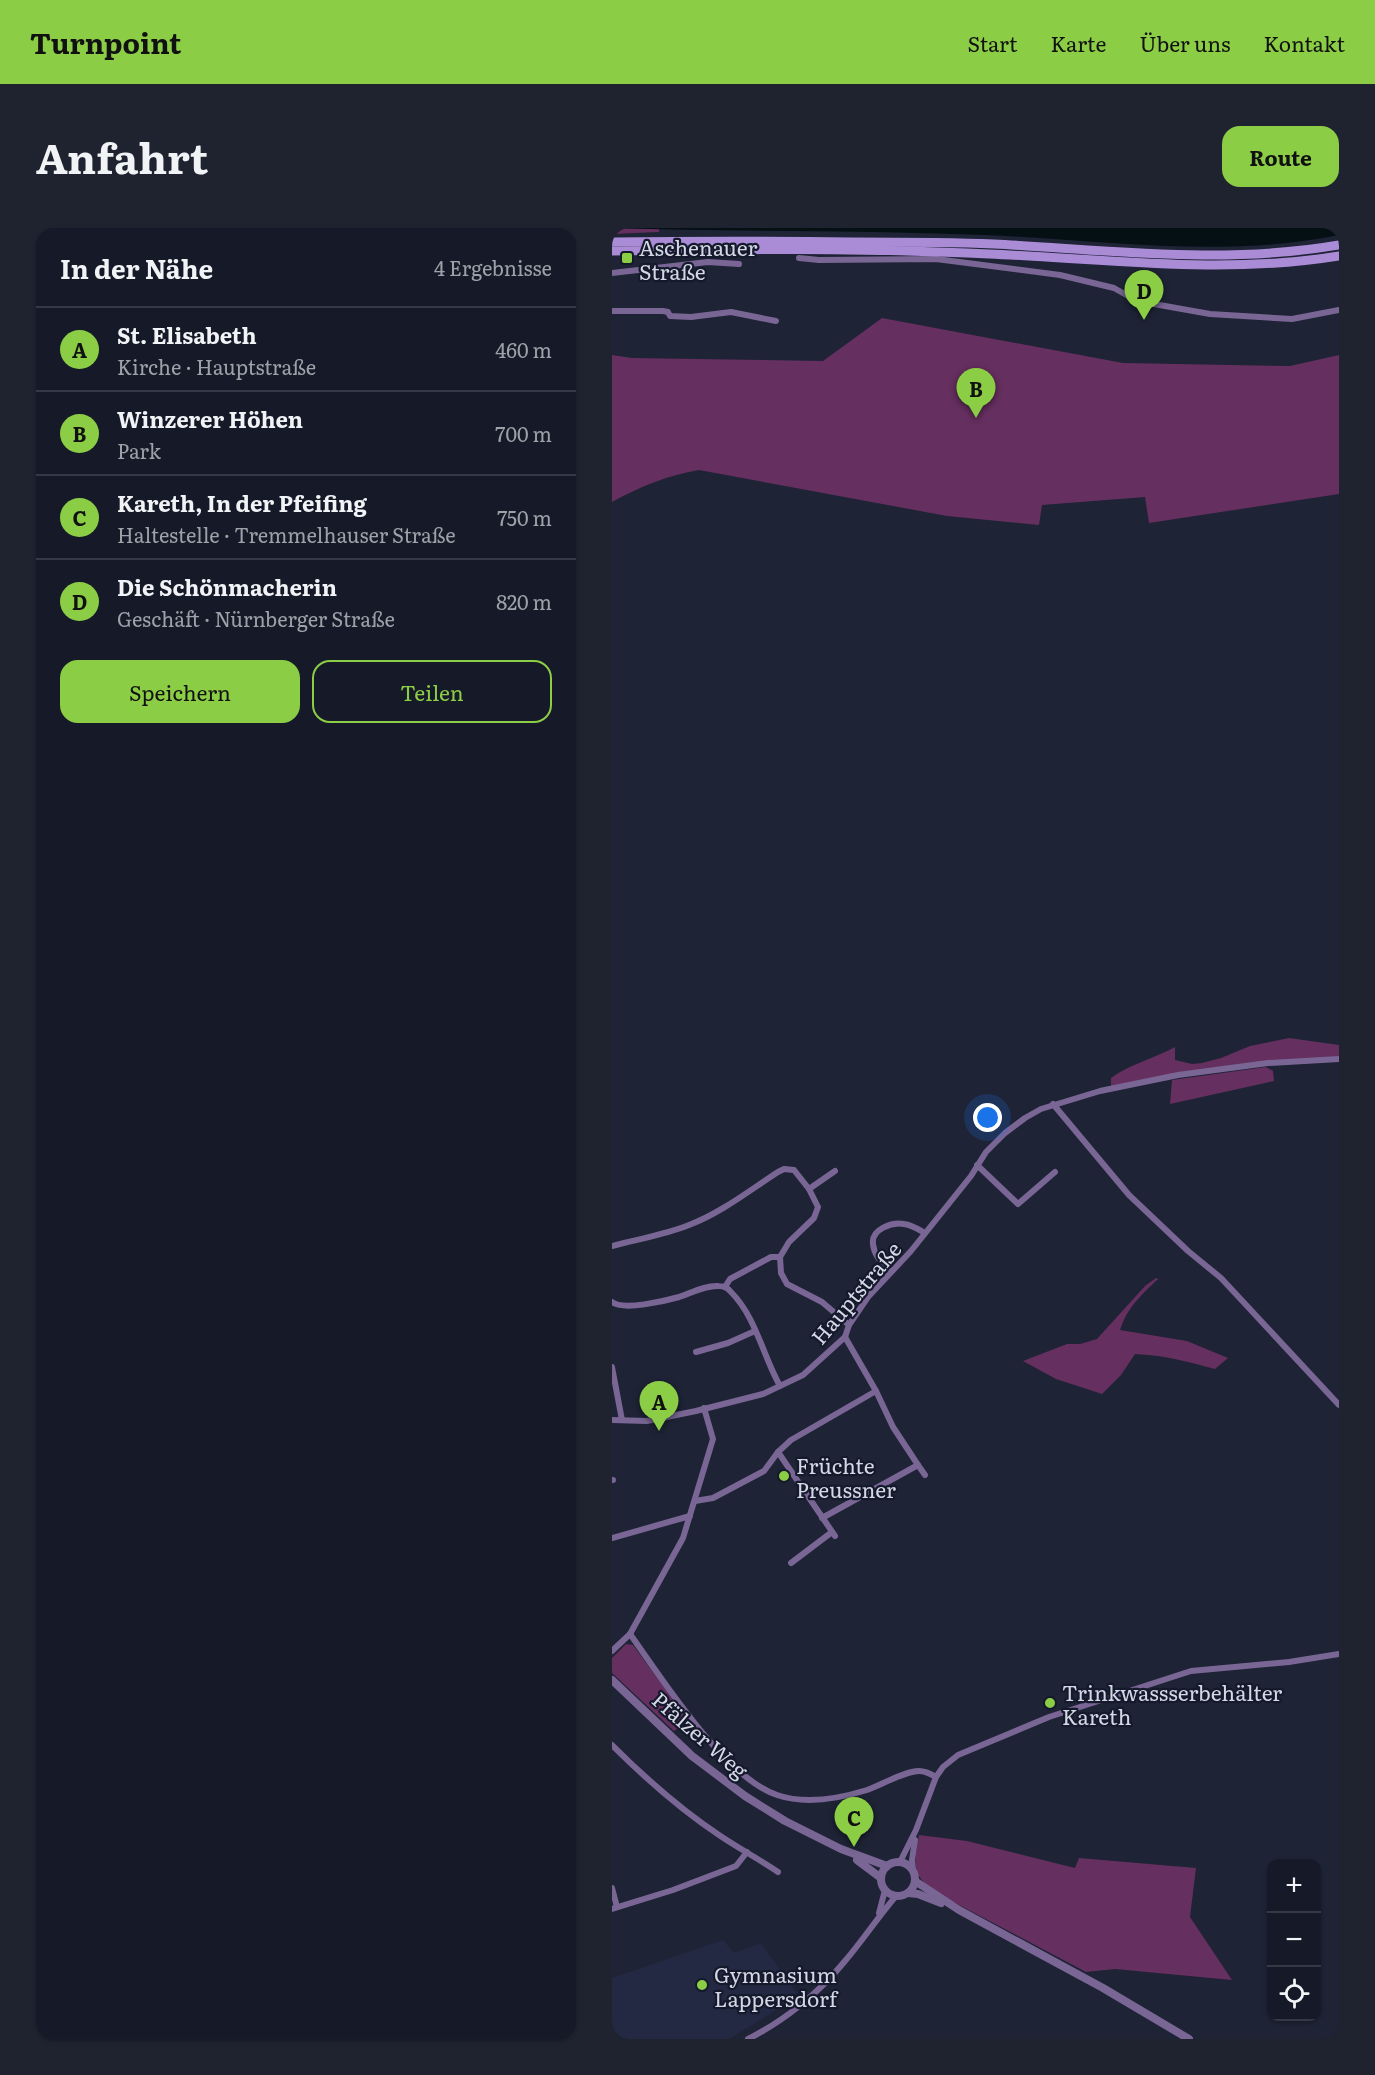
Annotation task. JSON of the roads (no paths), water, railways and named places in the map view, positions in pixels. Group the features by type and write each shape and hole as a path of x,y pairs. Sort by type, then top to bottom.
{"main road":[{"path":"612,242 724,240 971,243 1135,254 1207,256 1272,254 1339,245"},
{"path":"612,251 926,251 1207,265 1284,262 1339,256"}],"street":[{"path":"799,258 819,260 936,259 1060,275 1114,288 1137,301 1210,314 1292,319 1339,310"},
{"path":"612,273 708,262 739,264"},
{"path":"612,311 663,311 668,312 669,316 691,317 731,312 776,321"},
{"name":"Hauptstraße","path":"612,1420 647,1421 753,1397 803,1375 845,1337 849,1325 868,1297 926,1233 986,1152 1005,1133 1025,1118 1053,1104 1135,1083 1178,1075 1268,1063 1339,1059"},
{"path":"1053,1104 1129,1195 1188,1251 1221,1278 1339,1405"},
{"path":"977,1166 1018,1204 1055,1172"},
{"path":"612,1246 655,1237 701,1220 784,1169 794,1170 798,1172 817,1201 817,1212 789,1242 780,1257 781,1273 787,1284 822,1302 849,1325"},
{"path":"809,1189 835,1171"},
{"path":"890,1272 875,1252 874,1235 882,1228 902,1223 926,1233"},
{"path":"725,1287 730,1279 771,1257 780,1257"},
{"path":"612,1302 623,1306 667,1300 715,1286 725,1287 734,1296 755,1331 770,1369 780,1386"},
{"path":"696,1352 755,1331"},
{"path":"845,1337 876,1391 892,1427 925,1475"},
{"path":"612,1367 622,1420"},
{"path":"695,1501 713,1498 764,1471 778,1452 791,1440 876,1391"},
{"path":"612,1651 630,1634 683,1538 713,1439 704,1408"},
{"path":"778,1452 834,1534 790,1563"},
{"path":"822,1518 918,1465"},
{"path":"612,1538 690,1516"},
{"path":"630,1634 685,1711 725,1757 755,1785 777,1795 811,1801 827,1800 863,1791 918,1771 936,1777"},
{"path":"900,1862 916,1830 936,1777 943,1767 958,1755 1049,1717 1191,1671 1290,1662 1339,1653"},
{"name":"Pfälzer Weg","path":"612,1680 697,1760 769,1811 841,1849"},
{"path":"612,1745 670,1799 720,1836 778,1872"},
{"path":"908,1893 915,1881 912,1860 916,1830"},
{"path":"841,1849 888,1866 900,1862 913,1871"},
{"path":"841,1849 881,1878 885,1890 878,1916"},
{"path":"612,1888 615,1908 673,1890 736,1866 747,1852"},
{"path":"881,1878 888,1866"},
{"path":"915,1881 959,1910 1103,1988 1189,2039"},
{"path":"885,1890 896,1896"},
{"path":"748,2039 762,2036 826,1982 896,1896 908,1893 918,1894 959,1910"}],"place":[{"name":"Aschenauer Straße","path":"627,258"},
{"name":"Die Schönmacherin","path":"1144,320"},
{"name":"Winzerer Höhen","path":"976,418"},
{"name":"St. Elisabeth","path":"659,1431"},
{"name":"Früchte Preussner","path":"784,1476"},
{"name":"Trinkwassserbehälter Kareth","path":"1050,1703"},
{"name":"Kareth, In der Pfeifing","path":"854,1847"},
{"name":"Gymnasium Lappersdorf","path":"702,1985"}]}
